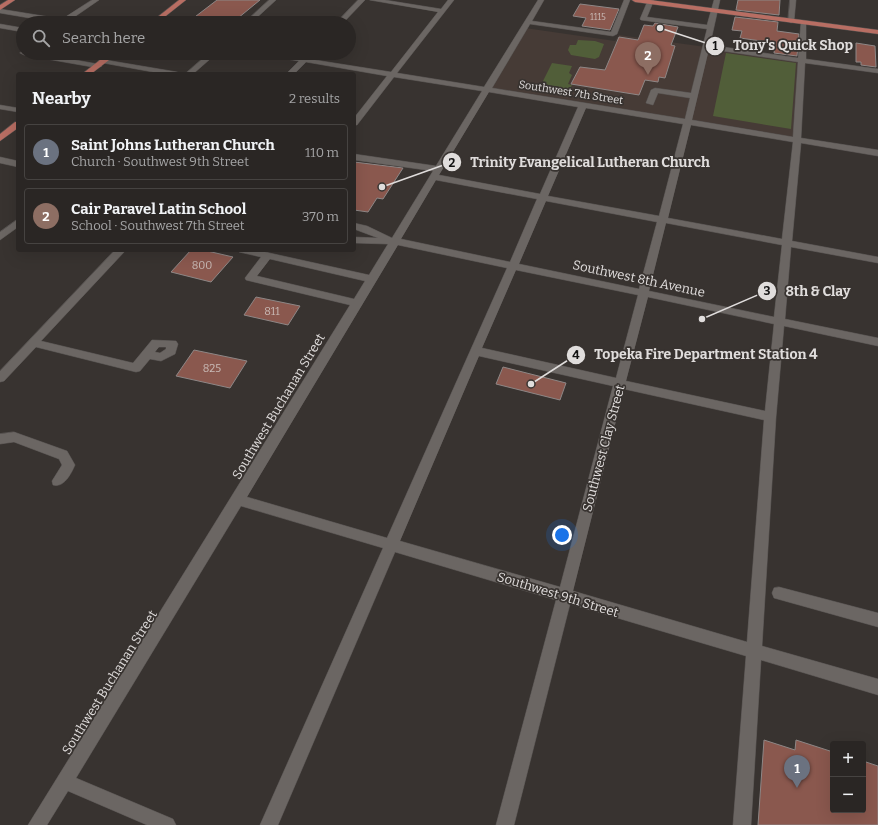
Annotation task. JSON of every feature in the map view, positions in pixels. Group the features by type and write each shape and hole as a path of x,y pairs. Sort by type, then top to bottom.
{"main road":[{"path":"0,9 12,0"},
{"path":"162,16 182,0"},
{"path":"635,0 878,32"},
{"path":"89,72 106,60"},
{"path":"0,138 16,126"}],"street":[{"path":"72,16 96,0"},
{"path":"255,16 273,0"},
{"path":"346,16 362,0"},
{"path":"373,0 442,11"},
{"path":"356,119 451,0"},
{"path":"528,22 613,34 627,0"},
{"name":"Southwest Clay Street","path":"505,825 688,122 717,0"},
{"path":"791,20 793,0"},
{"name":"Southwest Buchanan Street","path":"36,825 238,500 356,303 528,22 538,1"},
{"path":"651,1 646,13 683,18 681,24 711,28"},
{"path":"0,9 34,16"},
{"path":"742,825 770,417 797,140 804,22"},
{"path":"0,26 16,29"},
{"path":"707,47 878,71"},
{"path":"77,60 162,72"},
{"path":"191,72 205,60"},
{"path":"292,72 304,60"},
{"name":"Southwest 7th Street","path":"304,60 878,153"},
{"path":"650,103 655,90 694,96"},
{"path":"269,825 583,105"},
{"path":"0,107 16,110"},
{"path":"356,157 543,197 878,260"},
{"path":"0,160 16,164"},
{"path":"0,237 16,224"},
{"name":"Southwest 8th Avenue","path":"356,226 364,228 394,241"},
{"name":"Southwest 8th Avenue","path":"356,240 394,241 878,342"},
{"path":"0,378 119,252"},
{"path":"250,252 371,279"},
{"path":"267,256 250,278 356,303"},
{"path":"34,343 136,368 148,354"},
{"path":"476,351 770,417"},
{"path":"0,439 14,437 63,455 69,466 58,481"},
{"name":"Southwest 9th Street","path":"238,500 878,687"},
{"path":"779,593 878,620"},
{"path":"64,781 166,825"}],"shaded area":[{"path":"525,28 615,41 619,35 801,60 797,140 487,89"}],"green space":[{"path":"578,40 595,41 604,44 599,57 595,59 571,55 568,50 570,45 576,45"},
{"path":"726,53 796,63 791,129 713,116"},
{"path":"552,63 572,66 569,73 572,75 568,84 572,85 568,93 539,89"}],"building":[{"path":"217,0 260,0 241,16 196,16"},
{"path":"738,0 780,0 779,15 736,10"},
{"path":"580,4 619,9 610,30 582,26 586,18 573,16"},
{"path":"735,17 778,22 777,31 799,34 797,56 774,53 775,43 740,38 742,31 732,30"},
{"path":"655,23 678,27 671,45 675,46 665,78 659,77 658,82 645,80 639,95 571,84 580,67 605,70 619,37 638,40 644,25 653,26"},
{"path":"856,43 875,46 876,67 861,65 861,62 856,62"},
{"path":"356,162 403,168 383,199 377,198 368,212 356,210"},
{"path":"189,252 212,252 233,257 211,282 171,272"},
{"path":"256,297 300,306 288,325 244,315"},
{"path":"194,350 247,361 230,388 176,376"},
{"path":"503,367 566,383 560,400 496,384"},
{"path":"764,740 795,750 796,740 830,751 830,813 866,813 866,762 878,766 878,825 758,825"}],"place":[{"name":"Tony's Quick Shop","path":"660,28"},
{"name":"Cair Paravel Latin School","path":"648,75"},
{"name":"Trinity Evangelical Lutheran Church","path":"382,187"},
{"name":"8th & Clay","path":"702,319"},
{"name":"Topeka Fire Department Station 4","path":"531,384"},
{"name":"Saint Johns Lutheran Church","path":"797,788"}]}
